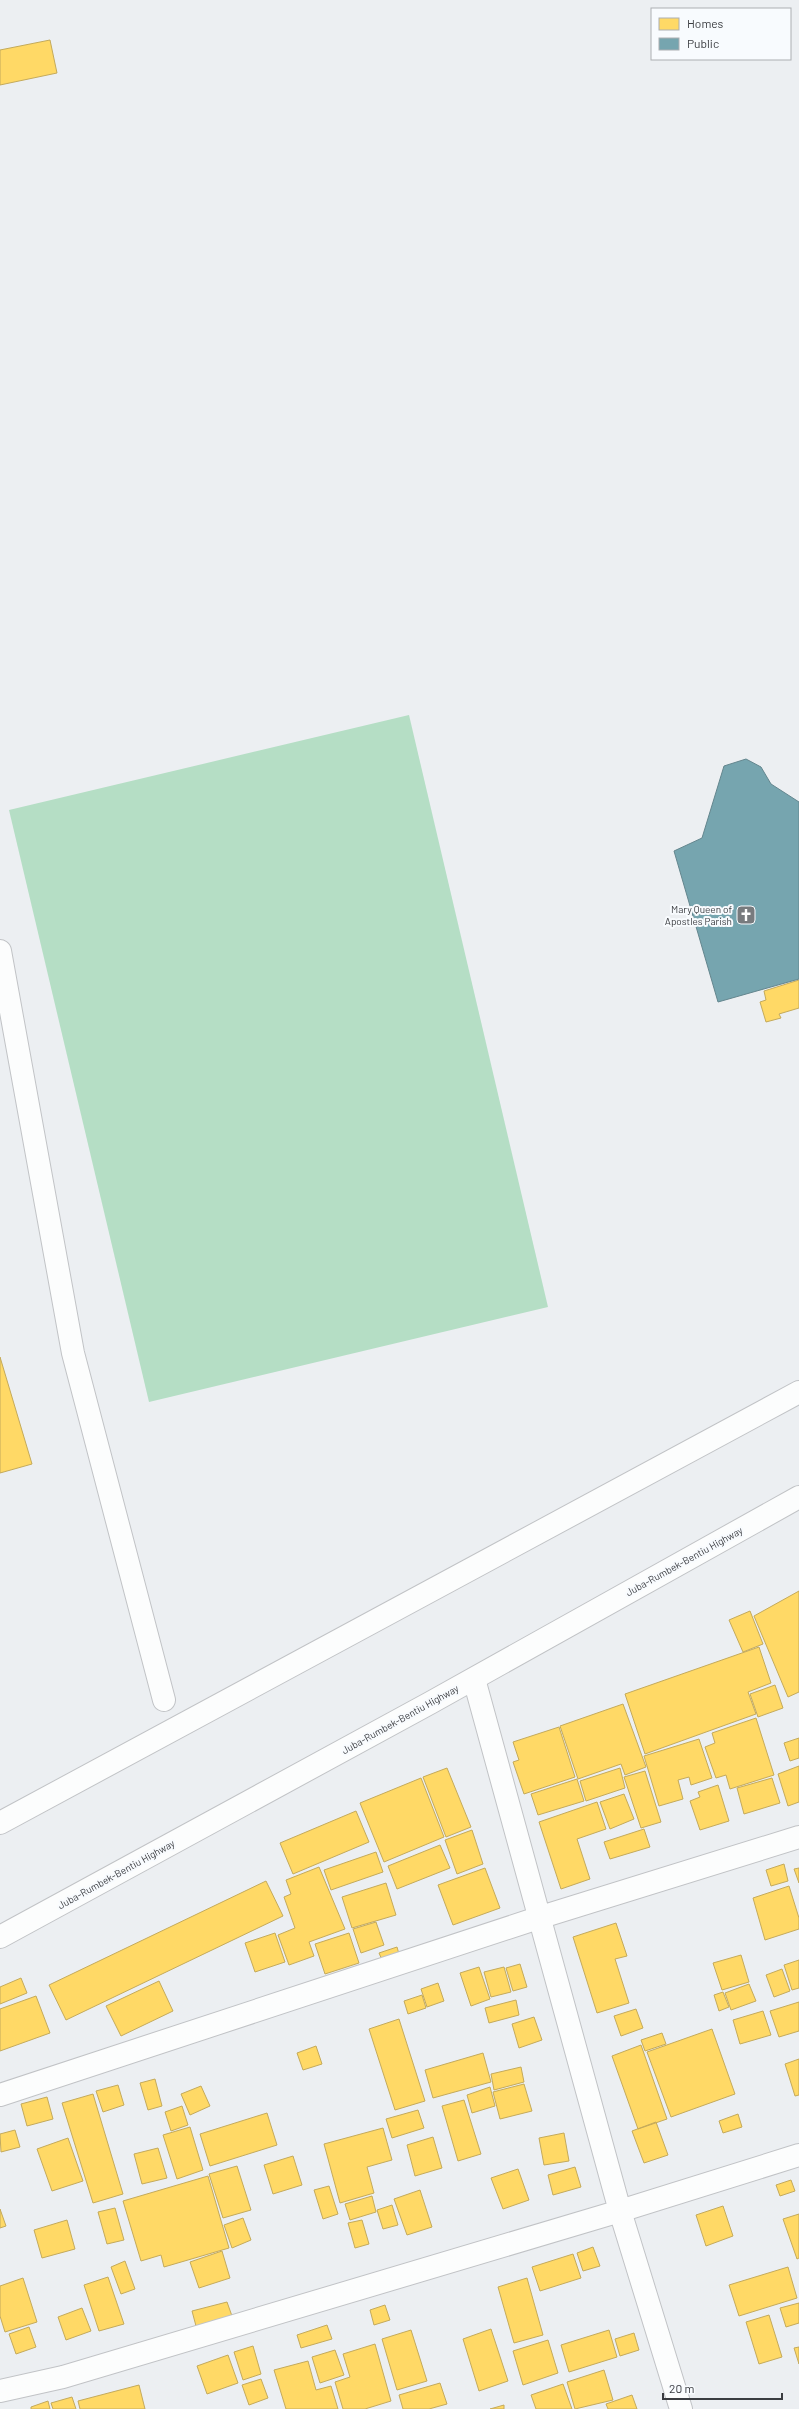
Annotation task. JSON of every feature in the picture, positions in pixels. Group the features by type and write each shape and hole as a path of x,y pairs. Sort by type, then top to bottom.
{"main road":[{"path":"0,951 73,1353 164,1700"},
{"path":"0,1823 799,1392"},
{"name":"Juba-Rumbek-Bentiu Highway","path":"0,1938 474,1678 799,1497"},
{"path":"474,1678 538,1918 620,2211 681,2409"},
{"path":"0,2095 538,1918 799,1837"},
{"path":"0,2391 63,2377 620,2211 799,2155"},
{"path":"0,2402 2,2409"}],"green space":[{"path":"409,715 548,1307 149,1402 9,810"}],"building: Homes":[{"path":"50,40 57,73 0,85 0,50"},
{"path":"799,980 799,1008 779,1014 781,1018 766,1022 760,1002 766,1000 764,991"},
{"path":"0,1357 32,1464 0,1473"},
{"path":"799,1591 799,1692 788,1697 754,1616"},
{"path":"750,1611 763,1644 743,1652 729,1620"},
{"path":"759,1647 771,1683 748,1692 756,1714 645,1754 625,1694"},
{"path":"775,1685 783,1708 758,1717 750,1694"},
{"path":"623,1704 646,1767 625,1775 621,1764 578,1779 560,1726"},
{"path":"756,1718 774,1775 730,1789 726,1775 716,1778 705,1747 715,1743 712,1733"},
{"path":"559,1727 575,1777 524,1794 513,1762 519,1760 513,1742"},
{"path":"799,1738 799,1758 790,1761 784,1743"},
{"path":"699,1739 712,1778 691,1785 689,1777 678,1780 683,1799 659,1806 644,1756"},
{"path":"799,1766 799,1802 788,1806 778,1774"},
{"path":"447,1768 471,1827 446,1837 423,1777"},
{"path":"620,1768 625,1788 586,1801 580,1781"},
{"path":"645,1771 661,1822 641,1828 624,1777"},
{"path":"421,1778 444,1837 384,1862 360,1803"},
{"path":"772,1778 780,1803 744,1814 737,1788"},
{"path":"577,1779 584,1801 538,1815 531,1794"},
{"path":"718,1785 729,1821 700,1830 690,1801 700,1797 698,1792"},
{"path":"624,1794 634,1819 610,1829 600,1802"},
{"path":"597,1802 606,1829 577,1839 590,1879 561,1889 539,1822"},
{"path":"356,1811 369,1842 293,1874 280,1843"},
{"path":"644,1829 650,1847 610,1859 604,1842"},
{"path":"472,1830 483,1864 457,1874 445,1840"},
{"path":"440,1845 450,1868 397,1889 388,1866"},
{"path":"376,1852 383,1872 331,1890 324,1870"},
{"path":"784,1864 788,1881 771,1886 766,1870"},
{"path":"319,1867 345,1929 309,1942 314,1956 289,1965 278,1935 295,1928 284,1897 291,1894 286,1880"},
{"path":"485,1868 500,1908 453,1925 438,1885"},
{"path":"799,1868 799,1883 794,1869"},
{"path":"266,1881 283,1916 66,2020 49,1985"},
{"path":"386,1883 396,1915 352,1928 342,1897"},
{"path":"789,1886 799,1918 799,1929 765,1940 753,1898"},
{"path":"376,1922 384,1945 361,1953 353,1929"},
{"path":"616,1923 627,1956 615,1959 629,2003 597,2013 573,1937"},
{"path":"275,1933 285,1962 255,1972 245,1943"},
{"path":"349,1933 359,1963 325,1974 315,1944"},
{"path":"397,1947 399,1954 382,1960 379,1953"},
{"path":"741,1955 749,1982 722,1990 713,1963"},
{"path":"799,1960 799,1988 792,1990 784,1965"},
{"path":"520,1964 527,1987 513,1991 506,1968"},
{"path":"479,1967 490,1999 471,2006 460,1973"},
{"path":"504,1967 511,1992 491,1997 484,1972"},
{"path":"782,1969 790,1991 774,1997 766,1975"},
{"path":"21,1978 27,1993 0,2004 0,1987"},
{"path":"159,1981 173,2011 121,2036 106,2006"},
{"path":"438,1983 444,2001 427,2007 421,1989"},
{"path":"749,1984 756,2001 731,2010 725,1993"},
{"path":"723,1992 729,2007 719,2011 714,1995"},
{"path":"422,1995 426,2008 408,2014 404,2001"},
{"path":"36,1996 50,2033 0,2051 0,2009"},
{"path":"516,2000 519,2015 489,2023 485,2008"},
{"path":"799,2002 799,2031 779,2037 770,2011"},
{"path":"636,2009 643,2028 621,2036 614,2016"},
{"path":"763,2011 771,2035 740,2044 733,2020"},
{"path":"534,2017 542,2040 519,2048 512,2024"},
{"path":"399,2019 425,2101 395,2110 369,2029"},
{"path":"712,2029 735,2094 671,2117 647,2052"},
{"path":"662,2033 666,2044 645,2051 641,2040"},
{"path":"641,2045 667,2119 638,2129 612,2056"},
{"path":"316,2046 322,2064 303,2070 297,2053"},
{"path":"483,2053 491,2082 433,2098 425,2070"},
{"path":"799,2059 799,2095 795,2096 785,2064"},
{"path":"521,2067 524,2082 494,2090 491,2074"},
{"path":"155,2079 162,2106 148,2110 140,2083"},
{"path":"524,2084 532,2111 500,2119 493,2092"},
{"path":"118,2085 124,2105 103,2112 96,2091"},
{"path":"201,2086 210,2106 190,2115 181,2094"},
{"path":"490,2087 495,2106 472,2113 467,2095"},
{"path":"93,2094 123,2194 93,2203 62,2103"},
{"path":"47,2097 53,2119 27,2126 21,2104"},
{"path":"464,2100 481,2154 458,2161 442,2106"},
{"path":"182,2106 188,2125 171,2131 165,2112"},
{"path":"418,2110 424,2128 392,2138 386,2119"},
{"path":"267,2113 277,2145 210,2166 200,2134"},
{"path":"738,2114 742,2127 723,2133 719,2121"},
{"path":"656,2122 668,2155 644,2163 632,2131"},
{"path":"190,2127 203,2170 177,2179 163,2135"},
{"path":"383,2128 392,2160 367,2167 374,2193 340,2203 324,2144"},
{"path":"15,2130 20,2147 1,2152 0,2134"},
{"path":"564,2133 569,2161 544,2165 539,2138"},
{"path":"433,2137 442,2168 415,2176 407,2145"},
{"path":"68,2138 83,2181 52,2191 37,2149"},
{"path":"158,2148 167,2178 142,2184 134,2154"},
{"path":"293,2156 302,2185 273,2194 264,2165"},
{"path":"237,2166 251,2210 223,2218 209,2174"},
{"path":"575,2167 581,2187 553,2195 548,2175"},
{"path":"518,2169 529,2200 503,2209 491,2178"},
{"path":"208,2176 229,2248 164,2267 161,2255 141,2261 123,2201"},
{"path":"791,2180 795,2191 780,2196 776,2185"},
{"path":"329,2186 338,2214 323,2219 314,2190"},
{"path":"420,2190 432,2227 407,2235 394,2199"},
{"path":"372,2196 376,2212 350,2220 345,2204"},
{"path":"392,2205 398,2225 383,2229 377,2210"},
{"path":"723,2206 733,2236 706,2246 696,2215"},
{"path":"115,2208 124,2240 107,2244 98,2212"},
{"path":"0,2209 6,2226 0,2228"},
{"path":"799,2214 799,2258 797,2259 783,2219"},
{"path":"243,2218 251,2240 232,2248 224,2225"},
{"path":"67,2220 75,2249 42,2258 34,2230"},
{"path":"362,2220 369,2244 355,2248 348,2223"},
{"path":"593,2247 600,2266 583,2271 577,2253"},
{"path":"222,2251 230,2278 199,2288 190,2262"},
{"path":"573,2254 581,2278 540,2291 532,2267"},
{"path":"125,2261 135,2289 121,2294 111,2267"},
{"path":"788,2267 797,2298 739,2316 729,2285"},
{"path":"108,2277 124,2324 99,2331 84,2285"},
{"path":"23,2278 37,2322 5,2332 0,2316 0,2286"},
{"path":"527,2278 543,2335 514,2343 498,2287"},
{"path":"227,2302 232,2316 196,2326 192,2311"},
{"path":"799,2303 799,2323 786,2327 780,2308"},
{"path":"385,2305 390,2320 374,2325 370,2310"},
{"path":"82,2308 91,2331 66,2340 58,2317"},
{"path":"769,2315 782,2357 759,2364 746,2322"},
{"path":"327,2325 332,2339 301,2348 297,2335"},
{"path":"29,2327 36,2347 16,2354 9,2334"},
{"path":"491,2329 508,2381 479,2391 463,2339"},
{"path":"411,2330 427,2381 397,2390 382,2339"},
{"path":"609,2330 617,2357 569,2372 561,2345"},
{"path":"634,2333 639,2350 620,2356 615,2339"},
{"path":"548,2340 558,2373 523,2385 513,2351"},
{"path":"375,2344 391,2401 365,2409 343,2409 335,2382 350,2377 343,2354"},
{"path":"253,2346 261,2374 243,2380 234,2352"},
{"path":"799,2347 799,2364 794,2348"},
{"path":"335,2350 344,2375 320,2383 312,2357"},
{"path":"228,2355 238,2383 207,2394 197,2366"},
{"path":"308,2361 316,2390 331,2386 338,2409 286,2409 274,2370"},
{"path":"604,2370 613,2400 575,2409 567,2382"},
{"path":"261,2379 268,2398 249,2405 242,2385"},
{"path":"440,2383 447,2404 429,2409 403,2409 399,2395"},
{"path":"563,2384 572,2409 536,2409 531,2395"},
{"path":"139,2385 145,2409 80,2409 78,2401"},
{"path":"632,2395 637,2409 608,2409 606,2404"},
{"path":"72,2397 76,2409 53,2409 51,2403"},
{"path":"48,2401 50,2409 31,2409 31,2407"},
{"path":"504,2405 504,2409 490,2409"}],"building: Public":[{"name":"Mary Queen of Apostles Parish","path":"746,759 761,767 771,784 799,802 799,979 718,1002 674,851 702,838 724,766"}],"place":[{"name":"Mary Queen of Apostles Parish","path":"746,915"}]}
